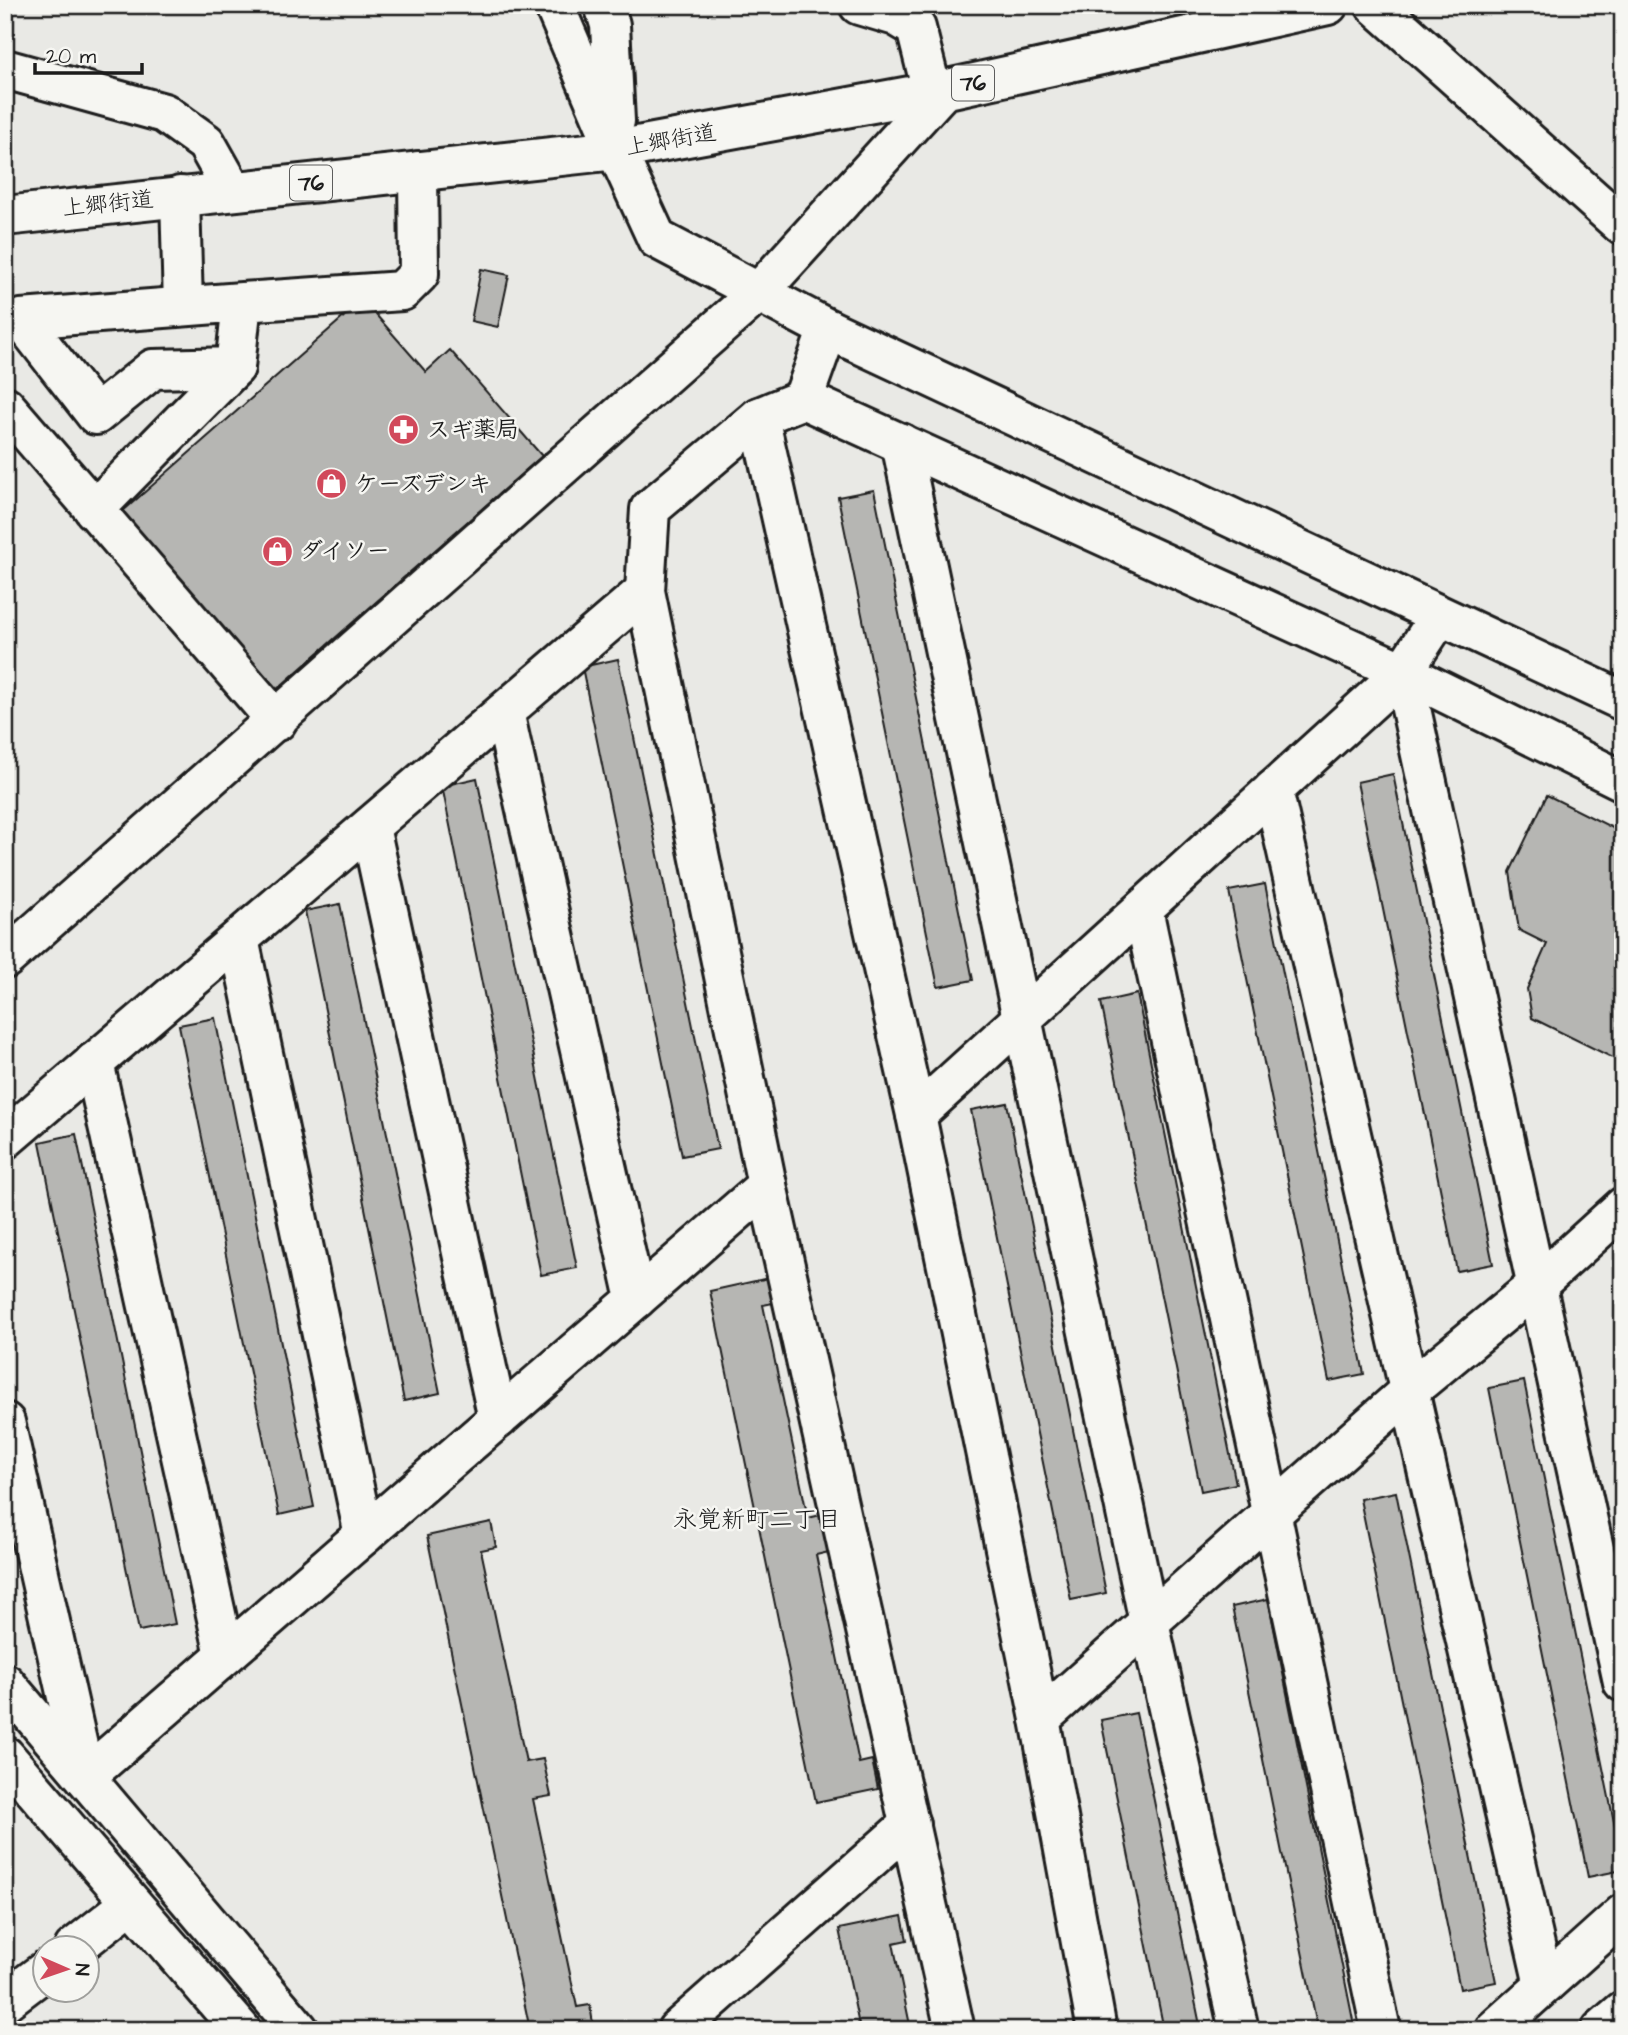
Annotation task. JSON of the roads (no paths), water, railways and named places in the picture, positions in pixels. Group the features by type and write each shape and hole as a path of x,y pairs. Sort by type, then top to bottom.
{"main road":[{"path":"554,5 657,239 828,330 1623,701"},
{"path":"604,5 610,25 616,150"},
{"path":"5,959 759,292 937,91 916,29 896,16 859,5"},
{"name":"上郷街道","path":"5,216 616,150 937,91 1232,16 1328,5"},
{"path":"1375,5 1623,226"},
{"path":"5,69 164,113 206,143 233,191"},
{"path":"235,368 153,369 96,415 21,319 402,291 419,274 418,172"},
{"path":"180,196 183,306"},
{"path":"94,510 235,368 242,302"},
{"path":"803,398 828,330"},
{"path":"956,2030 767,1185 645,592 650,509 759,416 803,398 1403,672 1623,781"},
{"path":"5,406 277,721"},
{"path":"759,416 916,1115 1040,1719 1097,2030"},
{"path":"901,443 1149,1622 1239,2030"},
{"path":"5,1139 645,592"},
{"path":"916,1115 1403,672 1439,617"},
{"path":"1403,672 1623,1682"},
{"path":"504,712 636,1299"},
{"path":"1273,790 1544,1985"},
{"path":"370,827 498,1419"},
{"path":"1143,909 1381,2030"},
{"path":"239,939 364,1535"},
{"path":"94,1062 225,1655"},
{"path":"85,1777 767,1185"},
{"path":"1040,1719 1410,1390 1536,1286 1623,1206"},
{"path":"5,1422 85,1777"},
{"path":"5,1683 299,2030"},
{"path":"5,1756 241,2030"},
{"path":"677,2030 910,1824"},
{"path":"92,1934 131,1903"},
{"path":"1494,2030 1623,1914"},
{"path":"5,2001 32,1980"},
{"path":"1601,2030 1623,2011"}],"place":[{"name":"スギ薬局","path":"404,430"},
{"name":"ケーズデンキ","path":"332,484"},
{"name":"ダイソー","path":"277,551"}],"district":[{"name":"永覚新町二丁目","path":"757,1520"}]}
